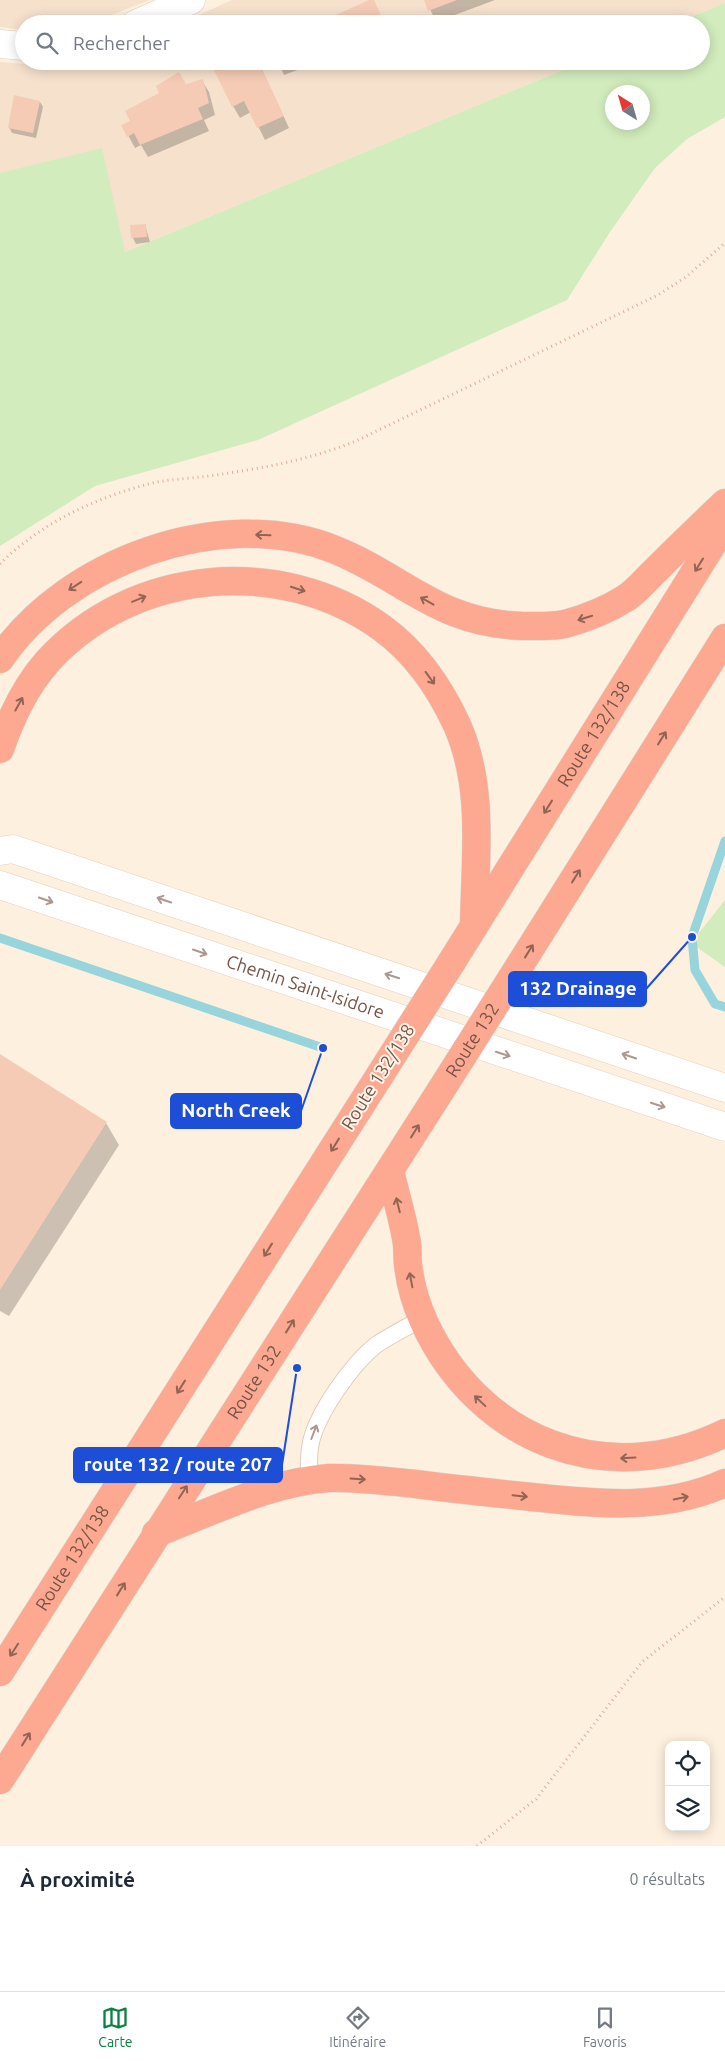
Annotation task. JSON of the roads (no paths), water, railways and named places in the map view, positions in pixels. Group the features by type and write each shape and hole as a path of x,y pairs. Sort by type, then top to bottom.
{"highway":[{"path":"0,659 22,632 51,605 74,586 98,572 150,550 179,542 242,535 291,538 330,548 368,565 437,606 458,615 487,623 514,626 562,624 600,613 628,596 725,503"},
{"name":"Route 132/138","path":"0,1672 380,1075 725,524"},
{"path":"0,749 16,709 47,662 66,644 88,628 132,602 184,585 216,581 253,581 288,586 322,596 352,610 382,628 399,643 434,683 457,727 466,751 475,791 477,816 474,926"},
{"name":"Route 132","path":"0,1780 156,1533 390,1171 725,638"},
{"path":"390,1171 406,1240 413,1294 423,1318 457,1376 482,1403 511,1425 535,1438 563,1449 592,1456 641,1457 686,1449 725,1433"},
{"path":"156,1533 260,1493 309,1480 346,1478 379,1480 576,1502 636,1503 664,1502 692,1496 725,1483"}],"main road":[{"path":"157,15 191,0"},
{"path":"0,44 15,45"},
{"path":"0,851 13,849 725,1088"},
{"name":"Chemin Saint-Isidore","path":"0,885 725,1127"}],"lane":[{"path":"309,1480 308,1458 311,1441 316,1426 339,1388 356,1364 375,1346 423,1318"}],"waterway":[{"path":"725,841 692,937 695,970 715,1004 725,1007"},
{"path":"0,938 323,1048"}],"place":[{"name":"132 Drainage","path":"692,937"},
{"name":"North Creek","path":"323,1048"},
{"name":"route 132 / route 207","path":"297,1368"}]}
